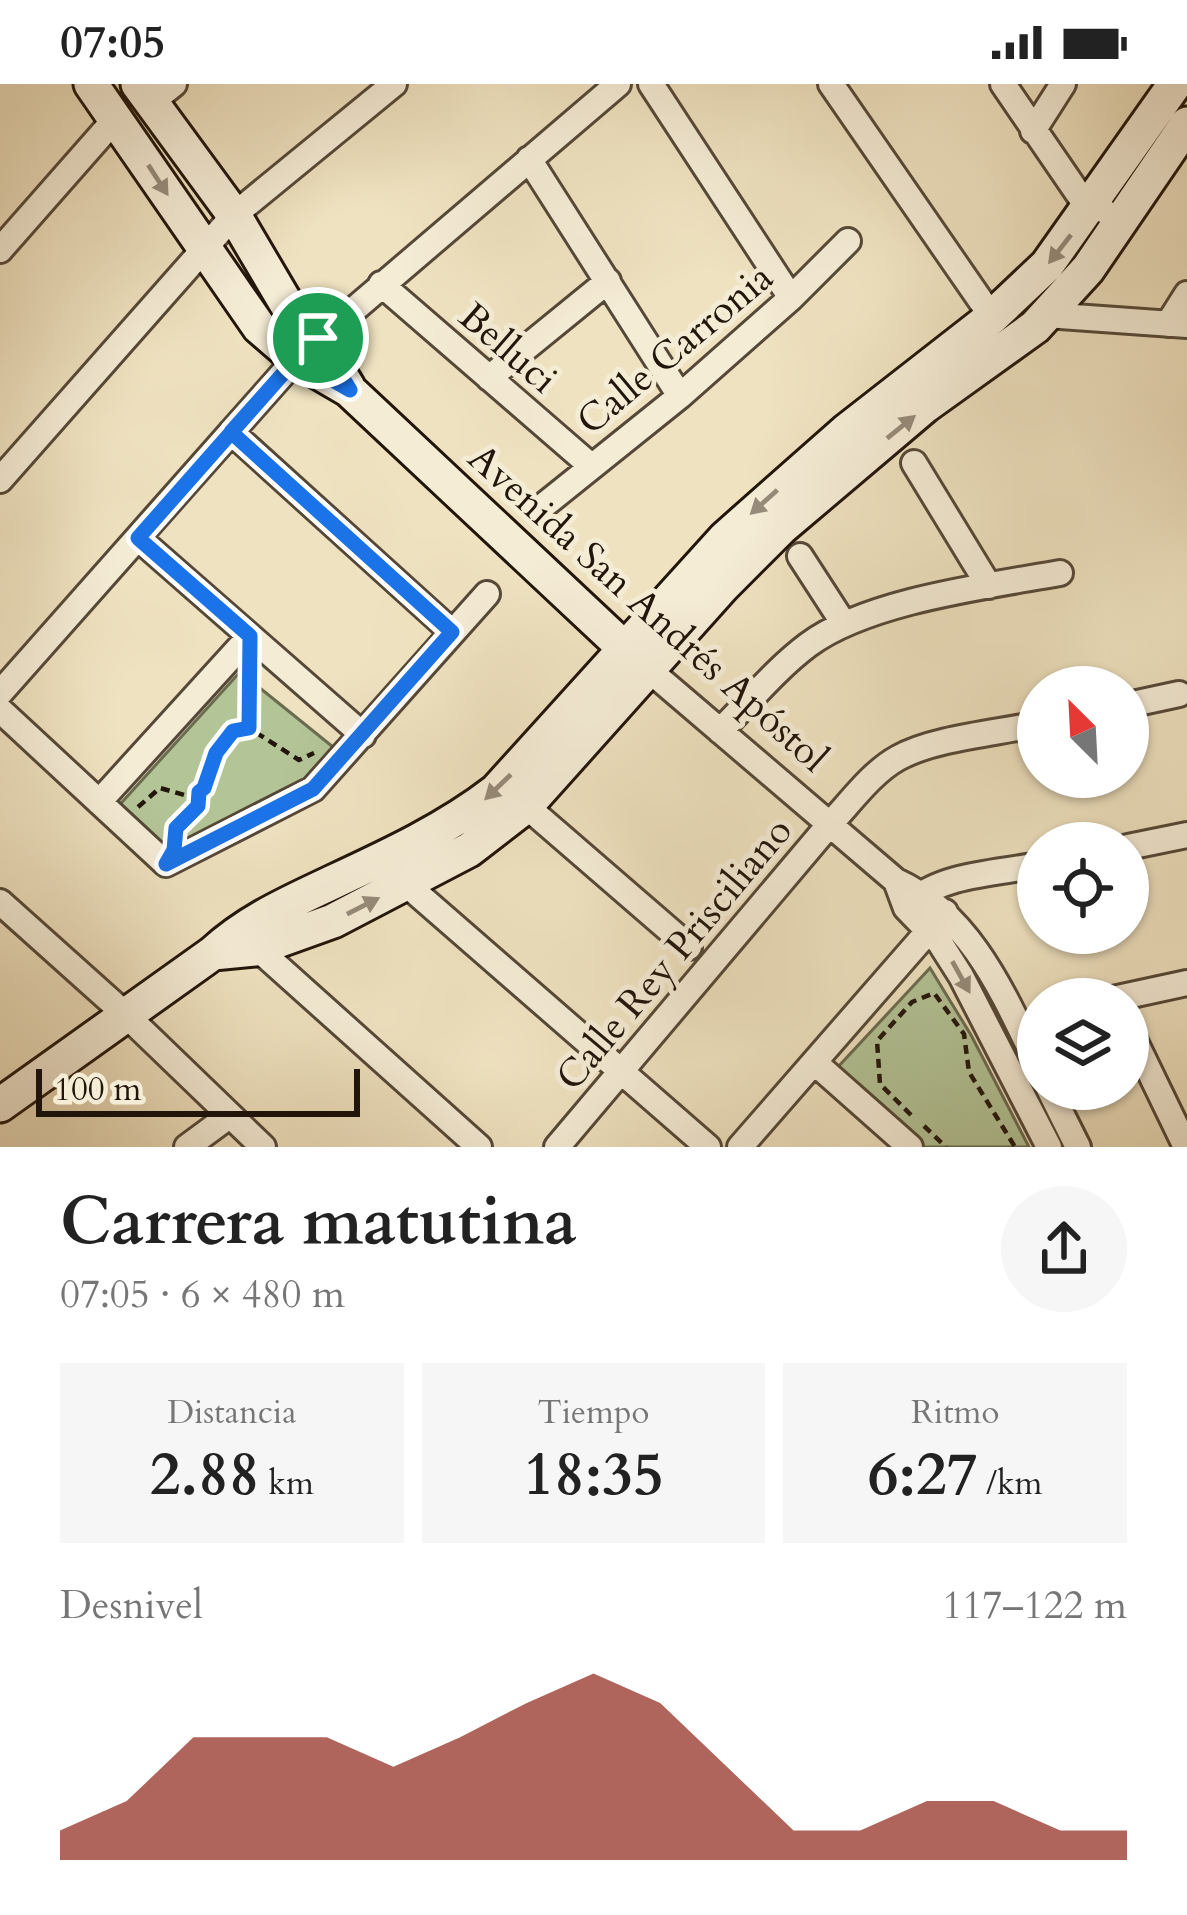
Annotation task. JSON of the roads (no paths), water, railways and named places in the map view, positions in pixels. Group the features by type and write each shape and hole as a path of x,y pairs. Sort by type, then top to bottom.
{"street":[{"name":"Avenida San Andrés Apóstol","path":"91,84 259,327 307,348 649,670 974,947 1017,1003"},
{"path":"0,479 234,215 394,84"},
{"path":"0,693 307,348 618,84"},
{"path":"651,84 791,298"},
{"path":"831,84 992,317"},
{"path":"1003,84 1078,194 1107,212"},
{"path":"1034,131 1063,84"},
{"path":"0,1105 213,953 247,939 333,921 496,791 694,569 846,430 970,354 1046,315 1088,269 1107,212 1175,84"},
{"name":"Avenida San Andrés Apóstol","path":"155,90 234,215 307,348"},
{"path":"0,250 118,117"},
{"path":"398,870 469,850 537,816 649,670 723,586 781,528 925,406 970,354 992,317 1107,212 1187,124"},
{"path":"529,159 680,396"},
{"name":"Calle Carronia","path":"543,506 680,396 848,242"},
{"path":"489,377 608,281"},
{"name":"Belluci","path":"381,284 590,465"},
{"path":"1046,315 1178,324 1187,294"},
{"path":"231,432 452,632"},
{"path":"914,463 989,586"},
{"path":"138,538 363,735"},
{"path":"800,556 844,624"},
{"path":"720,731 796,655 844,624 989,586 1060,573"},
{"path":"0,710 166,864 313,789 487,594"},
{"path":"99,802 250,636"},
{"path":"1149,700 1179,694"},
{"name":"Calle Rey Prisciliano","path":"557,1147 829,825 896,759 1017,729"},
{"path":"537,816 689,947"},
{"path":"1149,843 1187,835"},
{"path":"398,870 708,1147"},
{"path":"914,900 1017,871"},
{"path":"5,914 125,1014 263,1147"},
{"name":"Avenida San Andrés Apóstol","path":"937,920 1049,1147"},
{"path":"740,1147 937,920"},
{"path":"247,939 479,1147"},
{"path":"1149,991 1187,983"},
{"path":"814,1062 910,1147"},
{"path":"1149,1068 1185,1139"},
{"path":"1060,1110 1078,1147"},
{"path":"187,1147 229,1116"}]}
